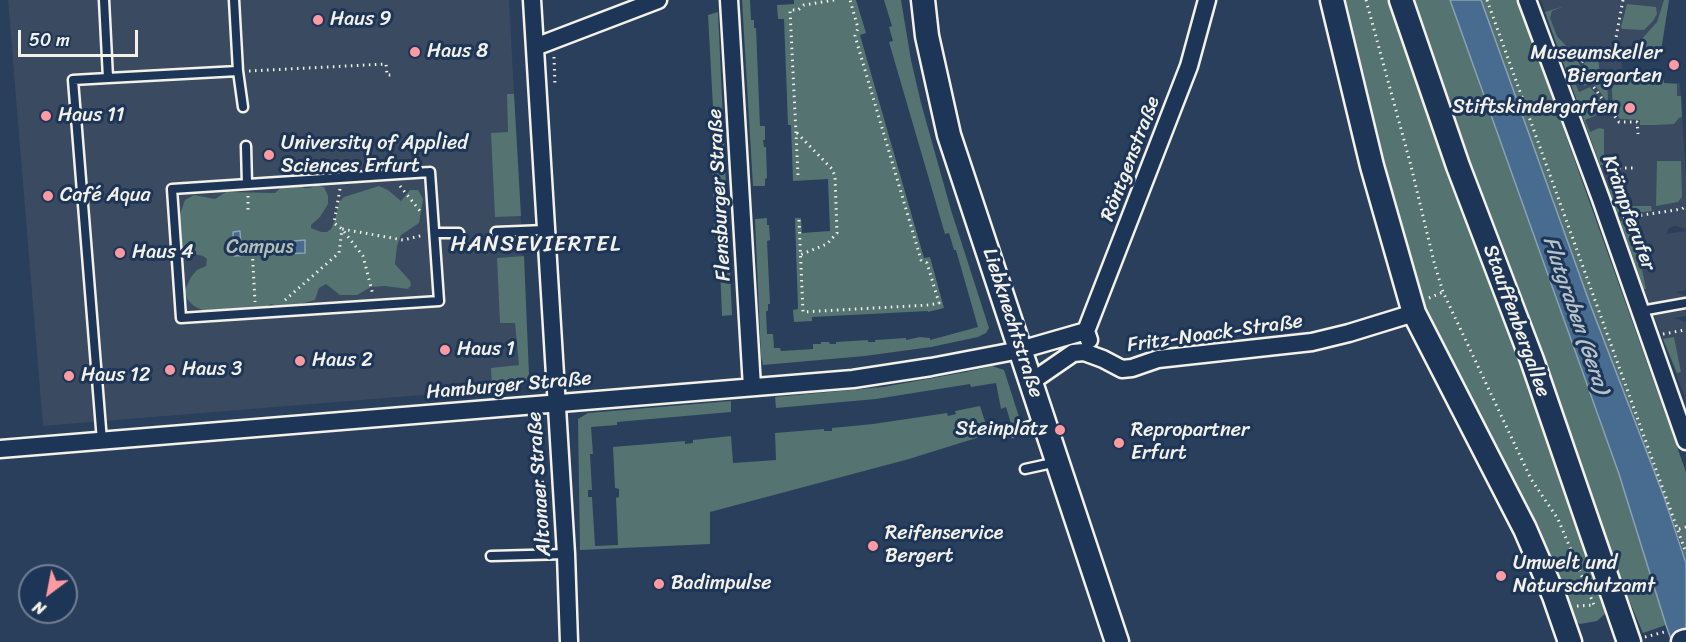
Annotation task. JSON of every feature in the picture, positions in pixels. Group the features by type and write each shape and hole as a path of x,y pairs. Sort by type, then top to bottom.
{"main road":[{"name":"Liebknechtstraße","path":"923,0 927,36 949,135 1117,642"},
{"path":"1332,0 1372,166 1414,313 1525,529 1558,607 1570,642"},
{"name":"Stauffenbergallee","path":"1401,0 1458,166 1532,360 1629,642"}],"street":[{"name":"Altonaer Straße","path":"532,0 566,554 569,642"},
{"path":"535,47 658,0"},
{"name":"Flensburger Straße","path":"729,0 752,387"},
{"name":"Röntgenstraße","path":"1086,331 1189,66 1207,0"},
{"name":"Krämpferufer","path":"1527,0 1608,219 1686,441"},
{"name":"Fritz-Noack-Straße","path":"1031,382 1073,353 1084,352 1122,369 1132,368 1158,359 1312,342 1414,313"},
{"path":"1020,350 1086,331 1096,356"},
{"name":"Hamburger Straße","path":"0,449 853,379 1020,350"}],"lane":[{"path":"104,0 108,78"},
{"path":"234,0 238,71 243,107"},
{"path":"102,441 74,80 238,71"},
{"path":"246,146 247,184"},
{"path":"430,172 439,301 181,318 172,189 247,184 430,172"},
{"path":"496,232 545,230"},
{"path":"434,231 459,233"},
{"path":"1641,311 1686,303"},
{"path":"1013,431 1044,422"},
{"path":"1025,469 1057,462"},
{"path":"491,556 566,554"}],"path":[{"path":"798,175 790,10 804,5 835,0"},
{"path":"799,220 803,312 939,303 927,263 921,260 855,36 858,28 850,0"},
{"path":"1366,0 1443,292 1531,479 1558,519 1594,605"},
{"path":"1487,0 1679,529 1686,554"},
{"path":"1623,0 1615,43 1609,52 1588,55 1581,63 1585,75 1619,122 1637,122 1638,134"},
{"path":"238,71 386,64 387,75 391,75"},
{"path":"796,132 827,163 835,176 837,233 826,244 800,255"},
{"path":"1590,171 1599,168 1634,168"},
{"path":"342,229 403,240 434,231 391,175"},
{"path":"342,178 334,223 342,229 363,256 376,305"},
{"path":"1608,219 1635,217 1682,209 1686,206"},
{"path":"270,312 339,254 342,229"},
{"path":"252,247 256,313"},
{"path":"1673,333 1685,330"},
{"path":"538,405 547,555"},
{"path":"1679,529 1686,527"}],"shaded area":[{"name":"University of Applied Sciences Erfurt","path":"8,0 509,0 529,375 525,384 520,387 43,426"},
{"name":"Stiftskindergarten","path":"1541,0 1669,0 1661,51 1621,54 1623,76 1661,76 1664,83 1680,83 1686,176 1686,229 1675,226 1669,228 1666,234 1686,231 1686,290 1676,292 1686,296 1686,316 1674,318 1686,322 1686,400 1647,298"}],"green space":[{"path":"742,0 750,0 751,20 754,20 754,28 756,28 760,126 765,126 765,140 763,140 764,147 766,147 767,178 765,186 753,186"},
{"path":"794,0 856,0 866,33 860,35 924,258 930,257 944,308 928,312 812,317 812,321 794,322 793,310 798,309 795,218 801,218 802,233 830,231 828,179 793,181 791,125 788,125 784,19 778,19 777,5 794,4"},
{"path":"884,0 901,0 921,103 951,210 989,328 986,333 978,337 931,347 865,356 763,365 755,219 767,218 767,225 769,225 770,240 767,241 770,304 766,311 767,334 773,334 774,348 780,348 781,351 813,349 813,344 821,344 821,342 836,344 836,342 868,340 868,342 875,342 875,340 906,338 906,340 920,337 930,338 930,340 978,327 956,250 954,250 949,233 945,234 889,42 893,41 889,27 892,26"},
{"path":"1342,0 1388,0 1444,165 1507,320 1602,596 1606,613 1597,621 1580,624 1574,621 1425,312 1383,181"},
{"path":"1408,0 1450,0 1619,474 1666,625 1643,633 1629,600 1595,513"},
{"path":"1481,0 1517,0 1521,10 1686,472 1686,563 1680,541 1590,304"},
{"path":"1664,0 1669,0 1661,51 1639,52 1640,41 1657,22"},
{"path":"1627,4 1656,7 1657,14 1644,30 1622,29"},
{"path":"1565,6 1552,11 1550,18 1557,36 1576,57 1589,84 1584,86 1580,77 1574,80 1579,92 1590,87 1602,102 1595,116 1585,120 1590,132 1599,128 1604,129 1604,165 1600,165 1545,12"},
{"path":"718,12 732,315 722,316 719,244 715,243 711,127 714,126 708,15"},
{"path":"1598,55 1600,77 1607,77 1608,103 1587,74 1584,63 1590,57"},
{"path":"1661,76 1664,83 1677,84 1677,96 1681,96 1682,117 1674,124 1656,125 1640,125 1640,120 1620,119 1613,109 1611,77"},
{"path":"507,94 514,94 521,216 495,217 491,133 508,132"},
{"path":"1657,161 1681,161 1682,197 1678,202 1656,206"},
{"name":"Campus","path":"288,182 297,183 304,188 316,185 324,187 328,196 328,204 320,217 311,225 311,228 321,232 331,229 339,202 344,197 379,186 401,201 410,190 418,190 423,199 419,223 401,235 395,264 410,281 411,285 408,289 371,287 357,295 340,295 326,284 319,288 315,300 293,306 280,307 271,304 257,311 204,311 194,306 187,299 185,290 197,270 206,266 207,259 184,252 181,248 180,214 185,200 194,195 215,199 226,192 275,193"},
{"path":"1609,189 1623,189 1623,206 1651,206 1652,211 1618,215"},
{"path":"1632,220 1646,289 1644,289 1620,221"},
{"path":"524,256 529,375 525,384 520,387 492,389 491,368 519,365 515,323 500,323 497,258"},
{"path":"1674,337 1681,372 1677,373 1663,339"},
{"path":"992,366 1004,370 1021,423 1012,427 1006,407 1001,409 996,383 971,387 970,384 876,399 776,408 775,397 883,387"},
{"path":"731,401 731,412 617,422 617,425 591,427 592,490 588,490 588,497 592,497 595,546 618,545 616,498 619,497 619,489 615,488 613,447 685,441 685,444 693,443 693,440 731,436 733,463 776,460 775,433 824,429 824,431 832,431 832,428 947,413 948,416 956,414 955,411 980,406 989,434 909,459 710,512 710,544 580,550 578,419 588,413"}],"water":[{"name":"Flutgraben (Gera)","path":"1450,0 1481,0 1590,304 1664,497 1686,563 1686,642 1672,642 1619,474"},
{"path":"240,231 241,248 248,248 249,255 234,256 233,232"},
{"path":"305,240 305,253 257,255 257,247 282,246 282,242"}],"place":[{"name":"Haus 9","path":"318,20"},
{"name":"Haus 8","path":"415,52"},
{"name":"Museumskeller Biergarten","path":"1674,65"},
{"name":"Stiftskindergarten","path":"1630,108"},
{"name":"Haus 11","path":"46,116"},
{"name":"University of Applied Sciences Erfurt","path":"269,155"},
{"name":"Café Aqua","path":"48,196"},
{"name":"Haus 4","path":"120,253"},
{"name":"Haus 1","path":"445,350"},
{"name":"Haus 2","path":"300,361"},
{"name":"Haus 3","path":"170,370"},
{"name":"Haus 12","path":"69,376"},
{"name":"Steinplatz","path":"1060,430"},
{"name":"Repropartner Erfurt","path":"1119,443"},
{"name":"Reifenservice Bergert","path":"873,546"},
{"name":"Umwelt und Naturschutzamt","path":"1501,576"},
{"name":"Badimpulse","path":"659,584"}],"district":[{"name":"HANSEVIERTEL","path":"536,245"}]}
